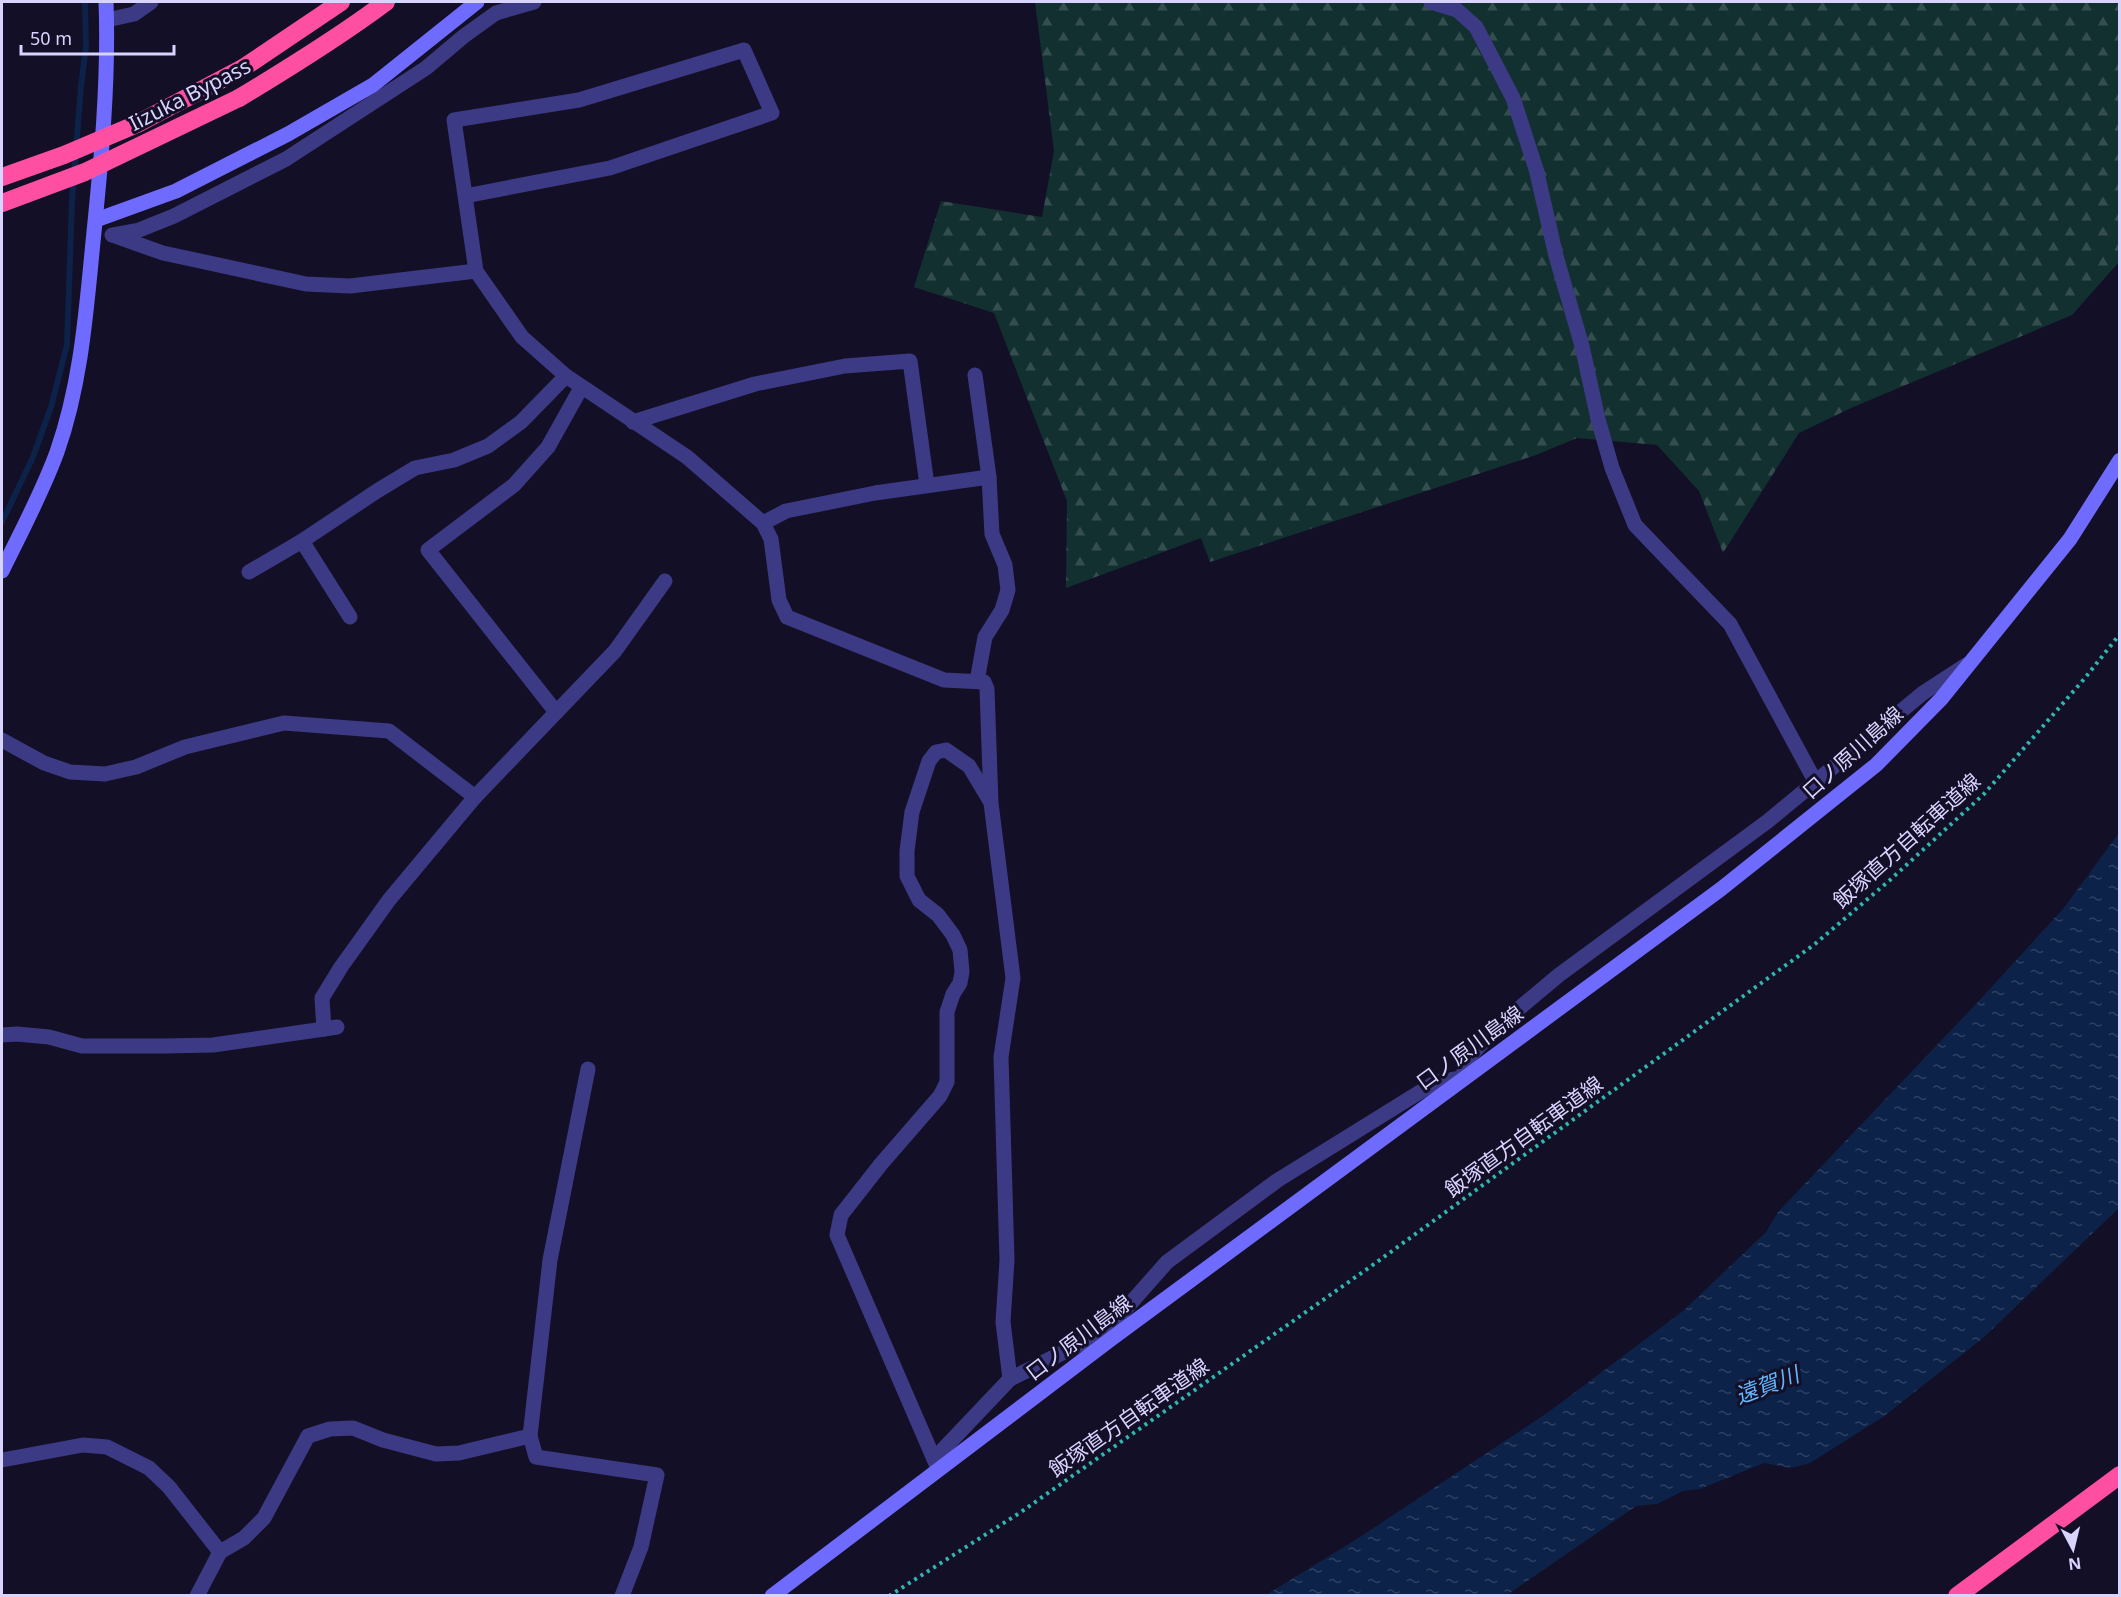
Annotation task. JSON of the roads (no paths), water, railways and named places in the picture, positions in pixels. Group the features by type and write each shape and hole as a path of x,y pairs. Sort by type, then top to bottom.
{"highway":[{"path":"2,177 64,156 137,123 243,68 341,2"},
{"name":"Iizuka Bypass","path":"2,203 85,172 238,98 306,58 386,2"},
{"path":"1957,1596 2120,1475"}],"main road":[{"path":"2,571 57,452 75,388 83,343 95,226 106,81 106,2"},
{"path":"95,226 176,191 288,135 373,85 477,2"},
{"name":"口ノ原川島線","path":"772,1596 936,1464 1042,1392 1108,1335 1721,889 1825,808 1875,765 1941,699 2070,539 2120,460"}],"street":[{"path":"107,20 134,14 151,2"},
{"path":"112,235 139,230 174,216 286,159 426,68 496,13 534,2"},
{"path":"1431,2 1456,10 1476,27 1513,98 1536,169 1556,256 1582,346 1612,468 1635,525 1730,624 1815,781"},
{"path":"465,196 610,168 772,113 744,50 579,100 454,120 465,196 476,271 522,337 566,376 687,457 763,523 771,539 778,593 787,617 944,680 984,682 987,689 992,804 1013,978 1001,1057 1007,1260 1003,1322 1010,1380"},
{"path":"95,226 112,235 163,253 306,284 350,286 476,271"},
{"path":"633,422 755,384 844,366 910,361 927,485"},
{"path":"975,375 989,477 992,534 1005,565 1008,590 1002,610 985,638 977,681"},
{"path":"249,572 302,541 376,490 415,468 454,460 488,446 521,422 566,376"},
{"path":"556,712 428,550 514,485 548,447 581,388"},
{"path":"763,523 786,511 875,493 989,477"},
{"path":"302,541 350,617"},
{"path":"2,1035 49,1037 82,1046 213,1045 330,1028 322,998 341,967 390,900 475,797 615,651 665,581"},
{"path":"992,804 969,766 946,750 936,752 929,761 912,812 907,876 920,900 938,915 953,934 960,951 962,972 960,983 946,1012 947,1082 940,1096 881,1164 841,1215 837,1235 936,1464 1010,1380 1108,1335 1167,1262 1278,1180 1436,1082 1462,1078 1468,1058 1498,1026 1550,982 1768,821 1923,693 1971,662"},
{"path":"2,740 44,763 70,772 105,774 135,767 185,747 284,723 389,731 475,797"},
{"path":"588,1069 550,1260 530,1436 536,1457 657,1475 641,1547 622,1596"},
{"path":"197,1596 220,1552 244,1538 264,1518 308,1436 330,1429 353,1428 383,1440 436,1454 459,1453 530,1436"},
{"path":"2,1460 83,1445 106,1447 149,1468 169,1487 220,1552"}],"water":[{"name":"遠賀川","path":"2119,833 2119,1208 1983,1338 1883,1417 1810,1463 1791,1468 1764,1463 1700,1489 1683,1491 1657,1504 1636,1506 1507,1595 1266,1595 1360,1537 1550,1411 1683,1311 1766,1232 1778,1212 2063,909"}],"waterway":[{"path":"2,522 33,457 51,407 67,345 72,201 86,47 85,2"}]}
